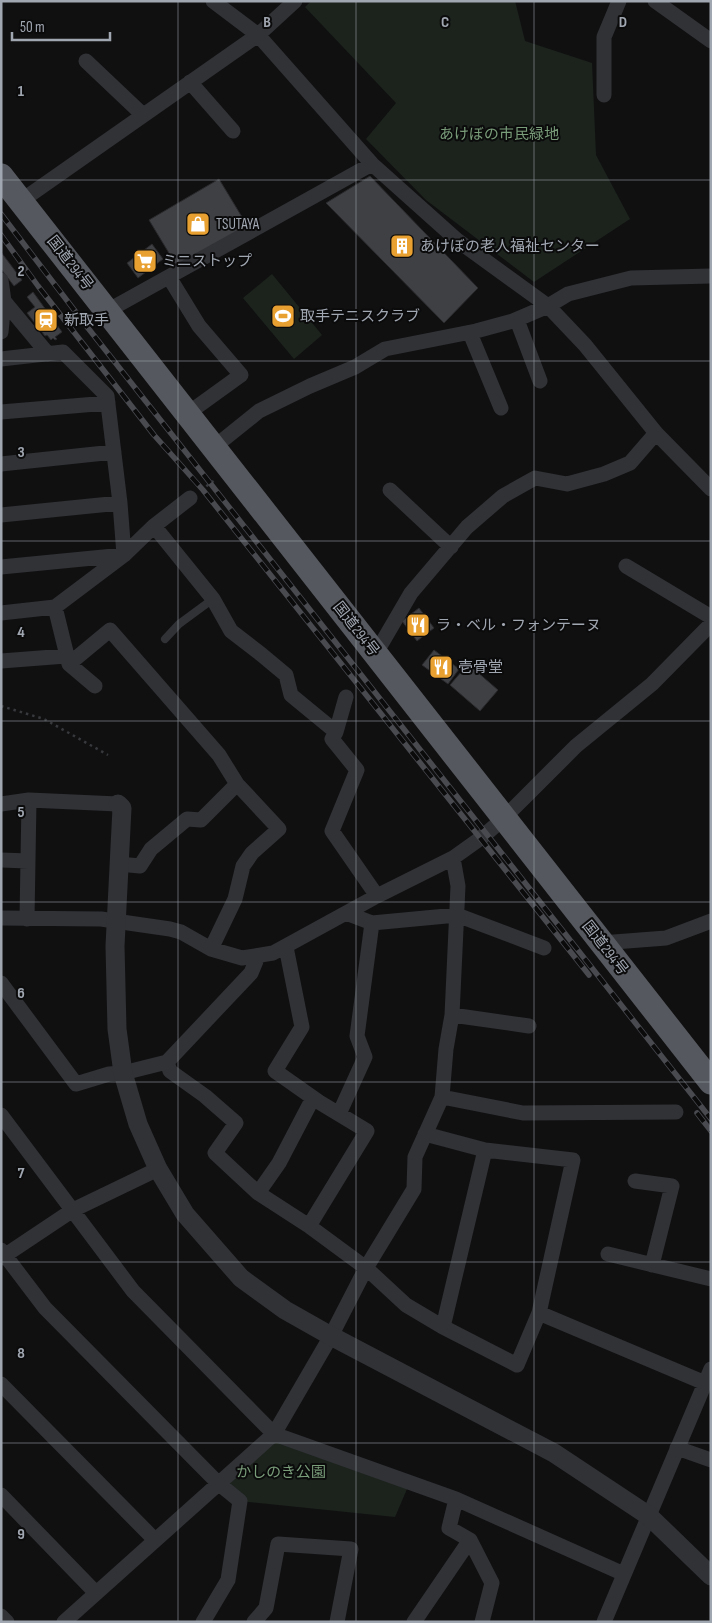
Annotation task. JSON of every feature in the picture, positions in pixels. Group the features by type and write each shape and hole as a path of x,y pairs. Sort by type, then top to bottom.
{"highway":[{"name":"国道294号","path":"1,176 711,1082"}],"street":[{"path":"213,1 258,35 372,164 457,240 548,306 585,346 656,433 711,489"},
{"path":"21,201 258,35 295,1"},
{"path":"604,95 604,37 619,1"},
{"path":"655,1 711,41"},
{"path":"86,62 143,115"},
{"path":"190,82 233,131"},
{"path":"107,311 372,164"},
{"path":"214,448 259,411 355,367 386,349 470,333 517,320 548,306 568,294 631,278 711,276"},
{"path":"169,277 199,326 241,375 188,414"},
{"path":"1,280 4,301 1,332"},
{"path":"4,301 48,354"},
{"path":"517,320 540,381"},
{"path":"470,333 500,408"},
{"path":"1,359 63,352 107,396 120,503 124,555"},
{"path":"1,412 108,403"},
{"path":"376,653 411,592 467,527 503,496 535,478 567,484 604,474 630,463 656,433"},
{"path":"1,464 114,452"},
{"path":"390,490 451,547"},
{"path":"1,613 55,608 124,555 154,526 190,498"},
{"path":"1,515 120,503"},
{"path":"154,526 213,599 231,632 286,675 292,695 336,732"},
{"path":"1,567 124,555"},
{"path":"626,566 711,617"},
{"path":"55,608 67,660 95,686"},
{"path":"1,918 101,920 176,931 210,949 242,958 273,953 377,896 453,858 487,833 576,746 652,684 711,624"},
{"path":"1,661 67,660 110,630 218,755 237,784 279,829 252,853 243,866 235,899 210,949"},
{"path":"346,697 336,732 332,739 357,770 332,831 377,896"},
{"path":"119,864 140,866 151,849 187,819 201,820 237,784"},
{"path":"28,919 29,800"},
{"path":"1,804 29,800 118,804 122,808 116,922 117,1029 123,1073 138,1124 158,1169 185,1214 241,1278 285,1310 331,1336 554,1453 649,1516 711,1576"},
{"path":"64,1622 274,1434 331,1336 366,1268 414,1188 415,1157 442,1097 446,1049 452,1015 458,886 453,858"},
{"path":"1,860 28,861"},
{"path":"346,914 372,923 457,915 544,948"},
{"path":"601,943 666,938 711,921"},
{"path":"339,1114 365,1057 357,1036 372,923"},
{"path":"286,947 302,1027 275,1070 313,1098 367,1131 309,1226"},
{"path":"1,983 76,1084 110,1074 123,1073 168,1062 251,973 256,956"},
{"path":"452,1015 529,1026"},
{"path":"168,1062 170,1071 205,1096 236,1123 215,1153 258,1193 309,1226 366,1268 406,1305 443,1327 517,1365 539,1313 573,1160 485,1150 425,1134"},
{"path":"442,1097 523,1114 676,1112"},
{"path":"258,1193 279,1163 313,1098"},
{"path":"1,1114 132,1291 274,1434 456,1499 624,1574"},
{"path":"443,1327 485,1150"},
{"path":"158,1169 73,1210 3,1254 45,1308 218,1483 240,1501 228,1580 203,1622"},
{"path":"635,1181 672,1186 652,1265"},
{"path":"608,1254 711,1279"},
{"path":"539,1313 705,1383"},
{"path":"604,1622 711,1369"},
{"path":"1,1384 155,1540"},
{"path":"677,1448 711,1460"},
{"path":"1,1495 96,1593"},
{"path":"456,1499 449,1528 470,1540 492,1583 482,1622"},
{"path":"414,1622 470,1540"},
{"path":"254,1622 266,1608 278,1544 352,1550 337,1622"},
{"path":"1,1616 7,1622"}],"lane":[{"path":"165,639 180,624 213,599"}],"path":[{"path":"190,498 229,468"},
{"path":"1,706 44,719 108,755"}],"green space":[{"name":"あけぼの市民緑地","path":"311,1 515,1 525,41 592,63 596,155 630,219 534,282 426,200 366,139 396,103 305,7"},
{"name":"取手テニスクラブ","path":"272,274 322,335 294,359 243,298"},
{"name":"かしのき公園","path":"274,1434 410,1482 395,1517 240,1501 218,1483"}],"building":[{"name":"あけぼの老人福祉センター","path":"370,176 478,288 444,323 326,203"},
{"name":"TSUTAYA","path":"219,179 248,227 178,268 149,220"},
{"name":"ミニストップ","path":"152,244 163,259 138,278 127,263"},
{"path":"1,252 22,280 14,286 1,269"},
{"path":"33,292 62,332 55,337 57,339 55,340 53,338 51,340 47,335 45,336 27,313 35,307 27,297"},
{"name":"ラ・ベル・フォンテーヌ","path":"419,608 434,628 417,641 402,621"},
{"name":"壱骨堂","path":"434,650 459,669 448,684 422,665"},
{"path":"468,664 498,690 480,711 450,685"}],"railway":[{"path":"1,214 88,328 711,1119"},
{"path":"1,235 38,286 154,435 203,490 589,975"},
{"path":"697,1113 711,1131"}],"place":[{"name":"TSUTAYA","path":"198,224"},
{"name":"あけぼの老人福祉センター","path":"402,246"},
{"name":"ミニストップ","path":"145,261"},
{"name":"取手テニスクラブ","path":"283,316"},
{"name":"新取手","path":"46,320"},
{"name":"ラ・ベル・フォンテーヌ","path":"418,625"},
{"name":"壱骨堂","path":"441,667"}]}
